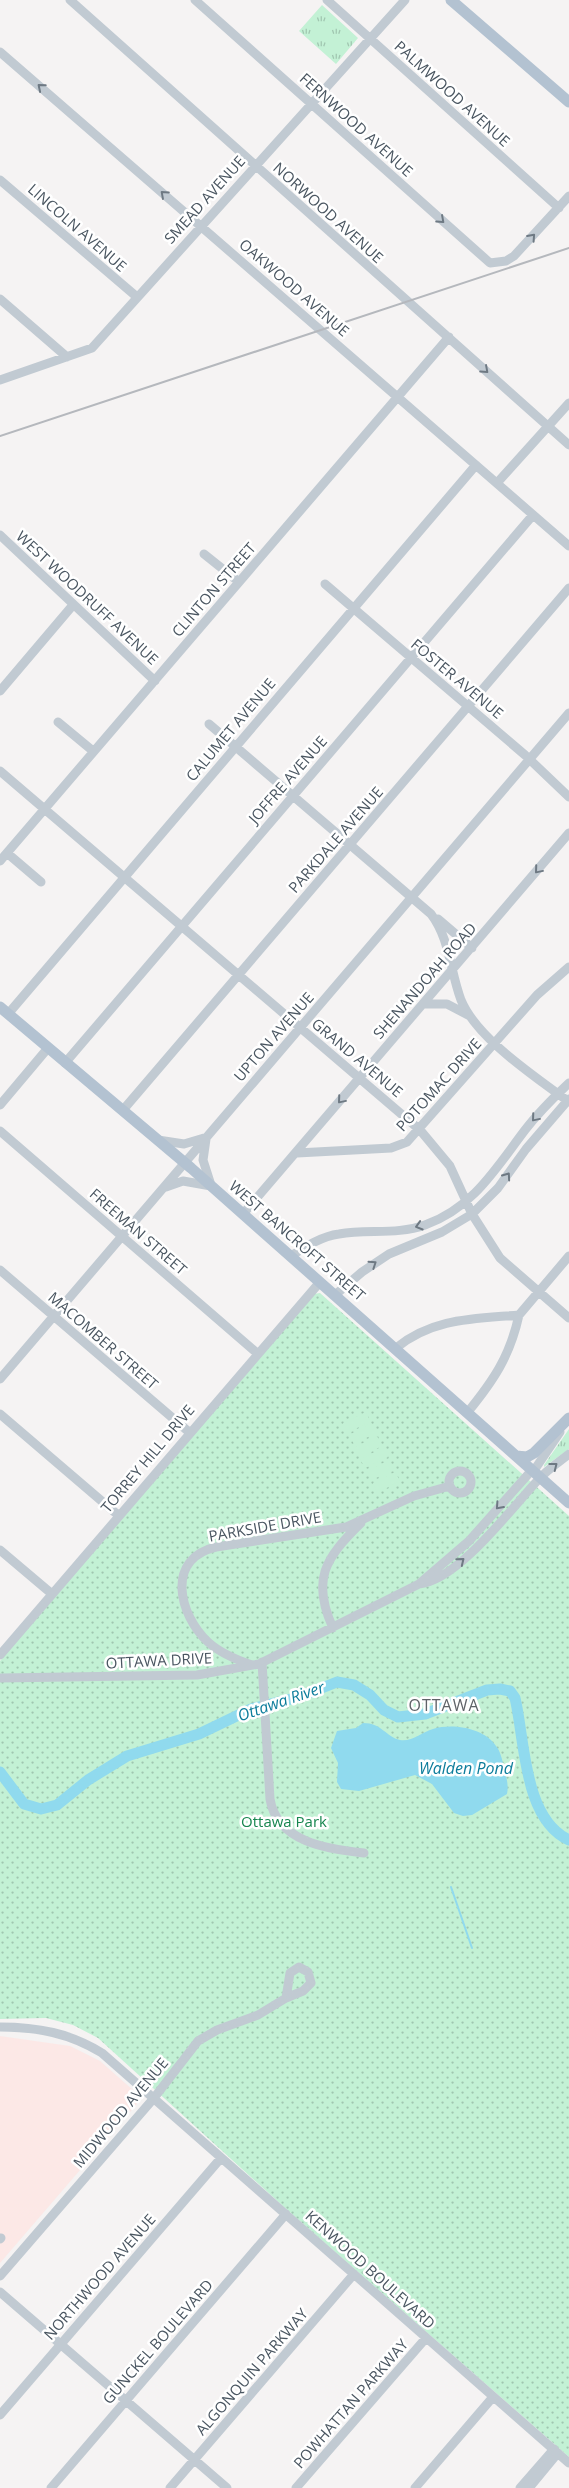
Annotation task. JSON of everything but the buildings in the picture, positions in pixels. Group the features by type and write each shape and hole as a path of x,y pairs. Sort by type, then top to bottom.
{"main road":[{"path":"451,0 569,102"},
{"name":"WEST BANCROFT STREET","path":"4,1010 243,1214 569,1503"},
{"path":"516,1456 527,1456 534,1453 569,1418"}],"street":[{"name":"NORWOOD AVENUE","path":"70,0 569,445"},
{"name":"FERNWOOD AVENUE","path":"195,0 486,260 493,263 501,262 518,252 558,208"},
{"name":"PALMWOOD AVENUE","path":"327,0 558,208"},
{"name":"SMEAD AVENUE","path":"0,380 92,348 403,1"},
{"name":"OAKWOOD AVENUE","path":"0,52 569,546"},
{"name":"LINCOLN AVENUE","path":"0,180 137,298"},
{"path":"558,208 569,196"},
{"path":"0,299 67,357"},
{"name":"CLINTON STREET","path":"0,861 449,337"},
{"path":"497,483 569,403"},
{"name":"CALUMET AVENUE","path":"4,1010 124,878 476,465"},
{"name":"JOFFRE AVENUE","path":"65,1063 533,515"},
{"name":"WEST WOODRUFF AVENUE","path":"0,535 155,680"},
{"path":"204,554 239,582"},
{"name":"FOSTER AVENUE","path":"325,584 529,760 569,797"},
{"name":"PARKDALE AVENUE","path":"123,1110 569,588"},
{"path":"0,691 73,605"},
{"name":"UPTON AVENUE","path":"0,1379 300,1028 415,900 569,713"},
{"path":"58,722 94,752"},
{"path":"209,724 472,948"},
{"name":"GRAND AVENUE","path":"0,771 420,1130 450,1166 472,1214 500,1258 569,1318"},
{"name":"SHENANDOAH ROAD","path":"243,1214 569,833"},
{"path":"7,852 41,882"},
{"path":"415,900 440,926 452,971 469,1015"},
{"name":"POTOMAC DRIVE","path":"297,1153 391,1148 407,1142 420,1130 537,995 569,967"},
{"path":"335,1295 362,1272 389,1254 442,1232 472,1214 498,1188 526,1149 568,1101 495,1044 469,1015 450,1005 424,1004"},
{"path":"0,1105 48,1048"},
{"path":"291,1256 322,1239 338,1234 398,1231 426,1225 449,1214 466,1202 486,1183 526,1129 569,1083"},
{"name":"FREEMAN STREET","path":"0,1131 257,1353"},
{"path":"158,1140 184,1144 207,1137 203,1160 212,1187"},
{"path":"161,1190 183,1181 212,1187"},
{"path":"467,1412 486,1391 504,1362 514,1340 519,1314 569,1256"},
{"name":"MACOMBER STREET","path":"0,1270 189,1432"},
{"name":"TORREY HILL DRIVE","path":"0,1655 189,1432 320,1282"},
{"path":"396,1348 413,1334 447,1322 519,1314"},
{"path":"0,1414 118,1515"},
{"path":"535,1473 569,1418"},
{"path":"535,1473 569,1454"},
{"name":"OTTAWA DRIVE","path":"0,1678 197,1675 262,1662 419,1584 469,1541 535,1473"},
{"name":"PARKSIDE DRIVE","path":"252,1665 220,1651 202,1635 180,1590 181,1579 185,1569 198,1555 210,1548 330,1530 365,1519 414,1496 450,1486"},
{"path":"333,1628 322,1601 321,1583 323,1575 341,1545 365,1519"},
{"path":"0,1550 52,1594"},
{"path":"262,1662 264,1717 270,1799 273,1814 279,1824 319,1845 364,1853"},
{"name":"MIDWOOD AVENUE","path":"0,2276 154,2098 198,2041 207,2034 258,2015 286,1998"},
{"name":"KENWOOD BOULEVARD","path":"0,2027 45,2030 90,2045 110,2060 569,2463"},
{"name":"NORTHWOOD AVENUE","path":"0,2415 221,2158"},
{"name":"GUNCKEL BOULEVARD","path":"51,2488 286,2214"},
{"name":"ALGONQUIN PARKWAY","path":"170,2488 354,2274"},
{"path":"0,2292 227,2488"},
{"name":"POWHATTAN PARKWAY","path":"296,2488 426,2338"},
{"path":"415,2488 494,2397"},
{"path":"520,2488 556,2451"},
{"path":"529,2488 556,2451"}],"shaded area":[{"path":"0,2036 70,2046 100,2061 142,2098 0,2263"}],"green space":[{"path":"322,5 358,38 336,64 299,31"},
{"name":"Ottawa Park","path":"320,1293 569,1516 569,2457 285,2208 98,2038 73,2025 46,2018 0,2019 0,1661 314,1294"},
{"path":"366,1412 370,1421 348,1433 343,1423"},
{"path":"371,1423 376,1433 354,1444 349,1435"},
{"path":"569,1429 569,1449 544,1467 544,1465"},
{"path":"377,1436 382,1446 360,1457 355,1447"},
{"path":"383,1448 388,1457 365,1468 360,1459"},
{"path":"389,1460 394,1469 372,1480 367,1471"},
{"path":"395,1472 400,1481 377,1493 373,1483"}],"water":[{"name":"Walden Pond","path":"363,1723 375,1725 400,1740 413,1738 429,1730 441,1727 459,1727 476,1731 491,1740 498,1748 507,1780 507,1794 472,1815 463,1816 454,1813 432,1784 415,1775 359,1791 341,1789 337,1782 338,1763 331,1748 337,1731 356,1728"}],"waterway":[{"name":"Ottawa River","path":"0,1772 24,1804 41,1809 57,1805 88,1780 127,1756 199,1734 251,1709 299,1697 337,1682 354,1685 370,1695 384,1710 398,1717 425,1714 487,1690 500,1689 510,1691 515,1698 528,1776 534,1797 543,1815 554,1830 569,1840"},
{"path":"451,1887 472,1948"}],"railway":[{"path":"0,436 569,248"}],"district":[{"name":"OTTAWA","path":"444,1705"}]}
